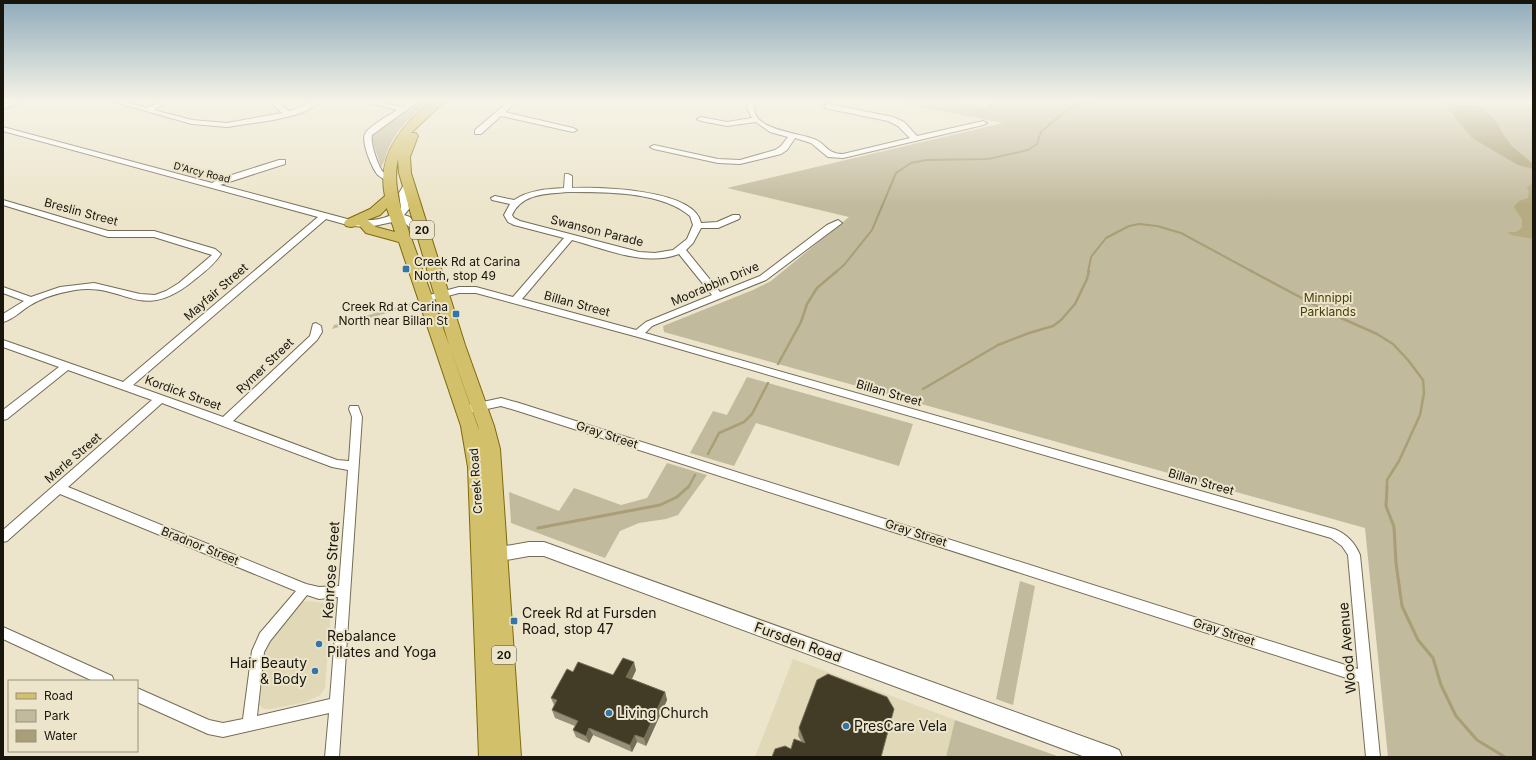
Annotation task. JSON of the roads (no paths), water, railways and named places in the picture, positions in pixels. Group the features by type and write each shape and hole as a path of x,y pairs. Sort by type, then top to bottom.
{"main road":[{"name":"Creek Road","path":"402,135 384,174 390,197 425,299 472,409 486,426 491,449 489,556 490,757"},
{"name":"Creek Road","path":"414,135 405,152 404,163 408,185 441,294 472,409"},
{"path":"351,223 375,212 390,197"},
{"path":"364,224 371,230 404,239"},
{"name":"Creek Road","path":"489,556 510,757"}],"street":[{"name":"D'Arcy Road","path":"27,135 351,223 364,224 397,218"},
{"name":"Creek Road","path":"368,135 368,142 384,174"},
{"path":"912,135 916,139"},
{"path":"654,147 718,161 740,162 778,152 784,148 793,136 812,140 820,144 831,155 843,156 931,135"},
{"path":"212,186 222,180 282,162"},
{"path":"568,176 568,190"},
{"name":"Creek Road","path":"397,218 405,209 403,193 408,185"},
{"path":"495,198 515,203 530,196 568,190 618,191 664,200 690,211 695,217 698,226 690,243 681,250 719,297"},
{"name":"Breslin Street","path":"3,202 108,234 154,234 212,251 217,254 172,292 163,297 133,297 99,287 89,286 54,291 30,300"},
{"name":"Swanson Parade","path":"515,203 510,209 508,215 511,220 570,237 639,255 665,255 681,250"},
{"name":"Mayfair Street","path":"124,386 324,216"},
{"path":"698,226 718,225 736,217"},
{"path":"397,218 406,218 412,227 422,230"},
{"name":"Moorabbin Drive","path":"638,334 649,324 763,278 830,227 838,223"},
{"path":"515,301 570,237"},
{"name":"Billan Street","path":"425,299 464,289 472,289 638,334 1334,534 1344,540"},
{"path":"3,290 30,300"},
{"path":"3,319 30,300"},
{"name":"Rymer Street","path":"225,422 314,338 317,332 316,326"},
{"name":"Kordick Street","path":"3,343 225,422 336,464 346,466 354,465"},
{"path":"3,416 68,365"},
{"name":"Merle Street","path":"3,537 160,399"},
{"name":"Gray Street","path":"472,409 501,402 519,407 1366,678"},
{"name":"Kenrose Street","path":"332,757 354,465 357,417 354,409"},
{"name":"Bradnor Street","path":"58,488 319,594 345,591"},
{"name":"Wood Avenue","path":"1344,540 1351,548 1354,555 1372,757"},
{"name":"Fursden Road","path":"489,556 529,549 549,550 596,569 1112,757"},
{"path":"249,724 258,651 265,637 306,589"},
{"path":"3,633 105,680"},
{"path":"138,694 208,727 223,730 336,705"}],"water":[{"path":"1470,135 1504,135 1512,146 1533,164 1533,169 1518,165"}],"waterway":[{"path":"836,272 844,265 872,230 896,173 911,163 926,160 988,159 1028,150 1037,144 1040,135"},
{"path":"1088,272 1091,257 1106,238 1129,226 1139,224 1157,226 1181,233 1253,272"},
{"path":"778,364 801,322 807,304 817,288 837,271"},
{"path":"923,389 998,345 1029,333 1053,326 1061,320 1075,304 1087,279 1089,271"},
{"path":"1251,271 1330,313 1377,334 1393,344 1408,360 1423,380 1424,393 1420,415 1399,461 1387,480 1387,487"},
{"path":"708,454 719,433 744,422 752,414 768,383"},
{"path":"688,488 695,475"},
{"path":"538,528 660,505 677,497 688,487"},
{"path":"1387,487 1386,506 1394,527 1396,563 1402,606 1418,640 1433,658 1441,685 1456,716 1477,740 1505,757"}],"place":[{"name":"Creek Rd at Carina North, stop 49","path":"406,269"},
{"name":"Creek Rd at Carina North near Billan St","path":"456,314"},
{"name":"Creek Rd at Fursden Road, stop 47","path":"514,621"},
{"name":"Rebalance Pilates and Yoga","path":"319,644"},
{"name":"Hair Beauty & Body","path":"315,671"},
{"name":"Living Church","path":"609,713"},
{"name":"PresCare Vela","path":"846,726"}],"park label":[{"name":"Minnippi Parklands","path":"1328,305"}]}
